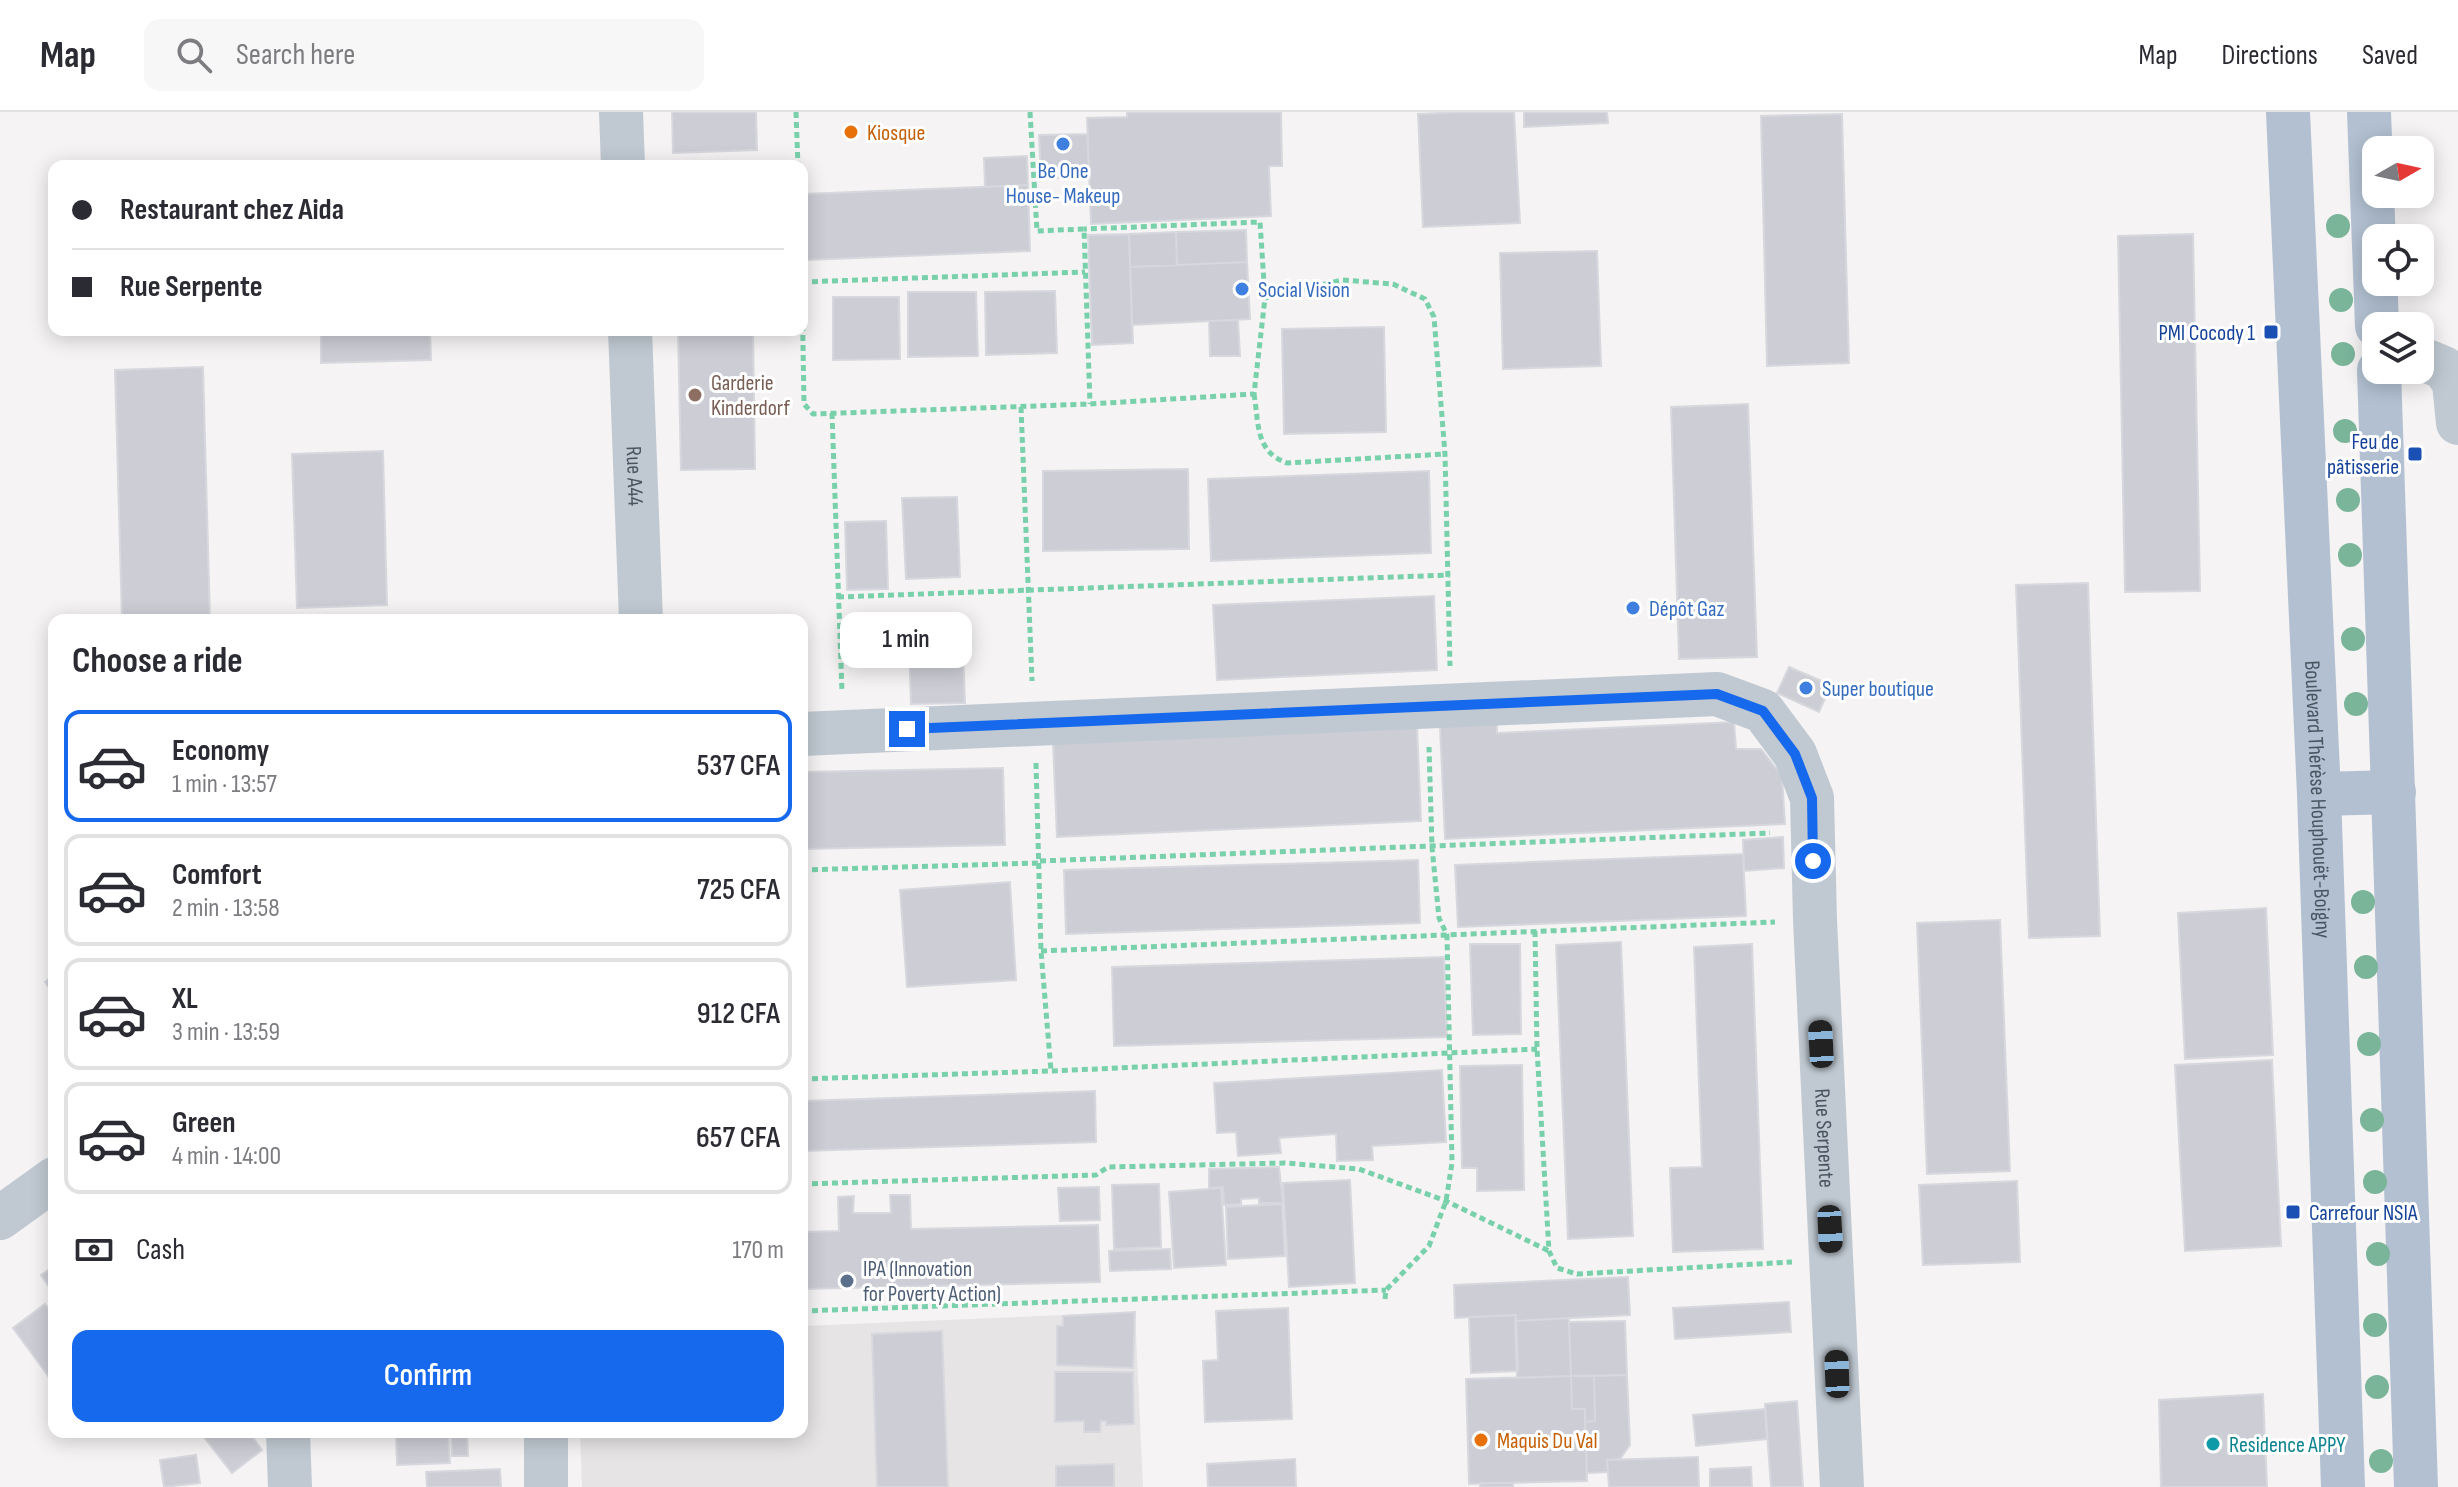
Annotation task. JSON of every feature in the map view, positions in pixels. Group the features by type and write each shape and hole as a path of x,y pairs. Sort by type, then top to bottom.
{"main road":[{"name":"Boulevard Thérèse Houphouët-Boigny","path":"2288,112 2319,794 2343,1487"},
{"path":"2369,112 2376,312"},
{"path":"2379,384 2416,1487"},
{"path":"2319,794 2394,792"}],"street":[{"path":"621,112 623,160"},
{"name":"Rue A44","path":"630,336 641,614"},
{"path":"2434,364 2444,368 2454,383 2458,423"},
{"name":"Rue Serpente","path":"823,733 1717,694 1763,711 1795,754 1812,798 1842,1487"},
{"path":"0,1218 48,1183"},
{"path":"288,1438 290,1487"},
{"path":"546,1438 546,1487"}],"path":[{"path":"796,112 798,160"},
{"path":"1030,112 1037,231 1260,222 1265,298 1254,394 1262,443 1274,458 1287,463 1445,454"},
{"path":"1084,229 1090,404"},
{"path":"808,283 1085,272"},
{"path":"1265,298 1342,280 1393,284 1425,299 1434,317 1445,454 1450,575 1450,706 1429,727 1432,847 1439,918 1447,935 1452,1163 1446,1201 1429,1246 1386,1290 1385,1299"},
{"path":"803,336 804,404 813,414 1090,404 1254,394"},
{"path":"823,733 838,597 832,413"},
{"path":"838,597 1450,575"},
{"path":"808,870 1813,831"},
{"path":"1041,951 1815,920"},
{"path":"1535,931 1537,1049 1549,1251 1557,1268 1577,1274 1832,1260"},
{"path":"808,1079 1450,1055 1537,1049"},
{"path":"808,1184 1096,1175 1108,1167 1285,1163 1359,1169 1446,1201 1549,1251"},
{"path":"808,1311 1386,1290"}],"shaded area":[{"path":"1135,1312 1143,1487 582,1487 580,1438 808,1438 808,1326"}],"building":[{"path":"672,112 756,112 757,150 673,153"},
{"path":"1127,112 1281,112 1282,166 1269,166 1271,216 1091,224 1087,118 1127,117"},
{"path":"1514,112 1520,223 1423,227 1418,114"},
{"path":"1524,112 1607,112 1608,123 1524,127"},
{"path":"1842,114 1849,363 1767,366 1761,116"},
{"path":"1087,134 1090,178 1041,178 1039,135"},
{"path":"1027,156 1028,185 985,187 984,158"},
{"path":"1028,185 1030,251 808,260 808,194"},
{"path":"1246,230 1247,262 1177,265 1176,232"},
{"path":"1176,232 1177,265 1130,267 1129,234"},
{"path":"1129,234 1133,343 1092,345 1088,235"},
{"path":"2193,234 2200,591 2125,592 2118,236"},
{"path":"1597,251 1601,366 1503,369 1500,253"},
{"path":"1247,262 1250,319 1132,325 1130,267"},
{"path":"1055,291 1057,353 986,355 985,292"},
{"path":"908,292 976,292 978,356 908,357"},
{"path":"833,297 899,297 900,359 833,360"},
{"path":"1238,320 1240,356 1210,356 1209,321"},
{"path":"1384,327 1386,432 1284,434 1282,329"},
{"path":"321,336 430,336 431,360 321,363"},
{"path":"678,336 753,336 755,469 681,470"},
{"path":"203,367 210,614 122,614 115,370"},
{"path":"1748,404 1757,657 1679,659 1671,407"},
{"path":"383,451 387,605 297,608 292,454"},
{"path":"1188,469 1189,549 1043,551 1043,471"},
{"path":"1429,471 1431,553 1211,561 1208,479"},
{"path":"957,497 960,577 906,579 902,498"},
{"path":"886,521 888,589 847,590 845,522"},
{"path":"2088,583 2100,936 2029,938 2016,585"},
{"path":"1434,596 1437,670 1217,680 1213,605"},
{"path":"962,621 965,703 911,704 908,623"},
{"path":"1789,667 1831,685 1819,712 1777,693"},
{"path":"1734,722 1736,749 1761,749 1782,776 1785,824 1445,839 1440,726 1497,723 1497,733"},
{"path":"1417,727 1421,821 1057,837 1053,743"},
{"path":"1003,768 1005,845 808,849 808,772"},
{"path":"1783,837 1784,868 1744,871 1743,840"},
{"path":"1743,854 1746,916 1458,927 1455,865"},
{"path":"1418,860 1420,923 1066,934 1064,870"},
{"path":"1010,882 1016,980 907,987 900,890"},
{"path":"2266,908 2273,1055 2185,1059 2178,913"},
{"path":"2000,920 2010,1171 1927,1174 1917,923"},
{"path":"1621,942 1633,1236 1568,1239 1556,945"},
{"path":"1470,944 1520,944 1521,1034 1473,1035"},
{"path":"1752,944 1763,1249 1673,1252 1670,1168 1702,1167 1694,947"},
{"path":"1444,957 1447,1037 1114,1046 1112,967"},
{"path":"2272,1060 2281,1246 2185,1251 2175,1065"},
{"path":"1522,1065 1524,1190 1477,1191 1477,1168 1462,1168 1460,1066"},
{"path":"1442,1070 1446,1142 1372,1146 1373,1160 1337,1161 1336,1134 1279,1138 1281,1153 1238,1156 1236,1132 1217,1133 1214,1083"},
{"path":"1095,1091 1096,1142 808,1151 808,1101"},
{"path":"1279,1167 1283,1203 1259,1203 1259,1198 1241,1199 1241,1204 1224,1205 1223,1187 1209,1188 1209,1169"},
{"path":"1350,1180 1355,1283 1289,1287 1283,1183"},
{"path":"2017,1181 2020,1262 1923,1265 1919,1185"},
{"path":"1159,1184 1161,1247 1114,1249 1112,1185"},
{"path":"1099,1187 1100,1220 1060,1221 1058,1188"},
{"path":"1221,1188 1226,1265 1174,1268 1169,1192"},
{"path":"890,1195 910,1195 911,1229 1098,1225 1100,1282 808,1289 808,1232 839,1231 838,1197 854,1196 853,1213 891,1213"},
{"path":"1282,1204 1285,1256 1228,1259 1226,1207"},
{"path":"1170,1249 1171,1269 1110,1271 1109,1251"},
{"path":"48,1270 48,1285 41,1275"},
{"path":"1628,1277 1630,1315 1515,1321 1516,1315 1455,1318 1454,1285"},
{"path":"1789,1302 1791,1332 1675,1339 1673,1308"},
{"path":"45,1304 48,1308 48,1376 13,1328"},
{"path":"1288,1308 1292,1419 1205,1422 1203,1361 1218,1360 1216,1311"},
{"path":"1135,1312 1133,1368 1057,1365 1057,1326 1063,1326 1063,1316"},
{"path":"1516,1315 1518,1371 1471,1373 1469,1317"},
{"path":"1569,1318 1571,1376 1517,1378 1515,1321"},
{"path":"1625,1321 1627,1375 1571,1376 1569,1322"},
{"path":"942,1331 948,1487 877,1487 872,1334"},
{"path":"1055,1372 1133,1372 1134,1424 1106,1425 1106,1421 1101,1421 1100,1432 1084,1432 1084,1421 1055,1422"},
{"path":"1627,1375 1630,1445 1620,1459 1607,1460 1608,1472 1587,1473 1585,1422 1595,1421 1594,1376"},
{"path":"1571,1376 1572,1409 1585,1409 1587,1481 1469,1484 1466,1379"},
{"path":"1571,1376 1594,1376 1595,1421 1585,1422 1585,1409 1572,1409"},
{"name":"Residence APPY","path":"2263,1394 2267,1487 2161,1487 2159,1400"},
{"path":"1797,1401 1803,1487 1771,1487 1765,1404"},
{"path":"1765,1409 1767,1439 1696,1446 1693,1415"},
{"path":"205,1438 253,1438 262,1450 232,1473"},
{"path":"396,1438 448,1438 450,1463 397,1465"},
{"path":"451,1438 467,1438 468,1456 452,1456"},
{"path":"196,1455 200,1483 164,1487 160,1460"},
{"path":"1698,1457 1699,1487 1609,1487 1607,1460"},
{"path":"1295,1459 1296,1487 1208,1487 1207,1464"},
{"path":"1114,1464 1114,1487 1056,1487 1056,1466"},
{"path":"1751,1467 1752,1487 1710,1487 1710,1469"},
{"path":"500,1469 501,1487 427,1487 426,1472"},
{"path":"1480,1483 1513,1483 1513,1487 1480,1487"}],"place":[{"name":"Kiosque","path":"851,132"},
{"name":"Be One House- Makeup","path":"1063,144"},
{"name":"Social Vision","path":"1242,289"},
{"name":"PMI Cocody 1","path":"2271,332"},
{"name":"Garderie Kinderdorf","path":"695,395"},
{"name":"Feu de pâtisserie","path":"2415,454"},
{"name":"Dépôt Gaz","path":"1633,608"},
{"name":"Super boutique","path":"1806,688"},
{"name":"Carrefour NSIA","path":"2293,1212"},
{"name":"IPA (Innovation for Poverty Action)","path":"847,1281"},
{"name":"Maquis Du Val","path":"1481,1440"},
{"name":"Residence APPY","path":"2213,1444"}],"route":[{"path":"907,729 1717,694 1763,711 1795,754 1812,798 1813,861"}]}
